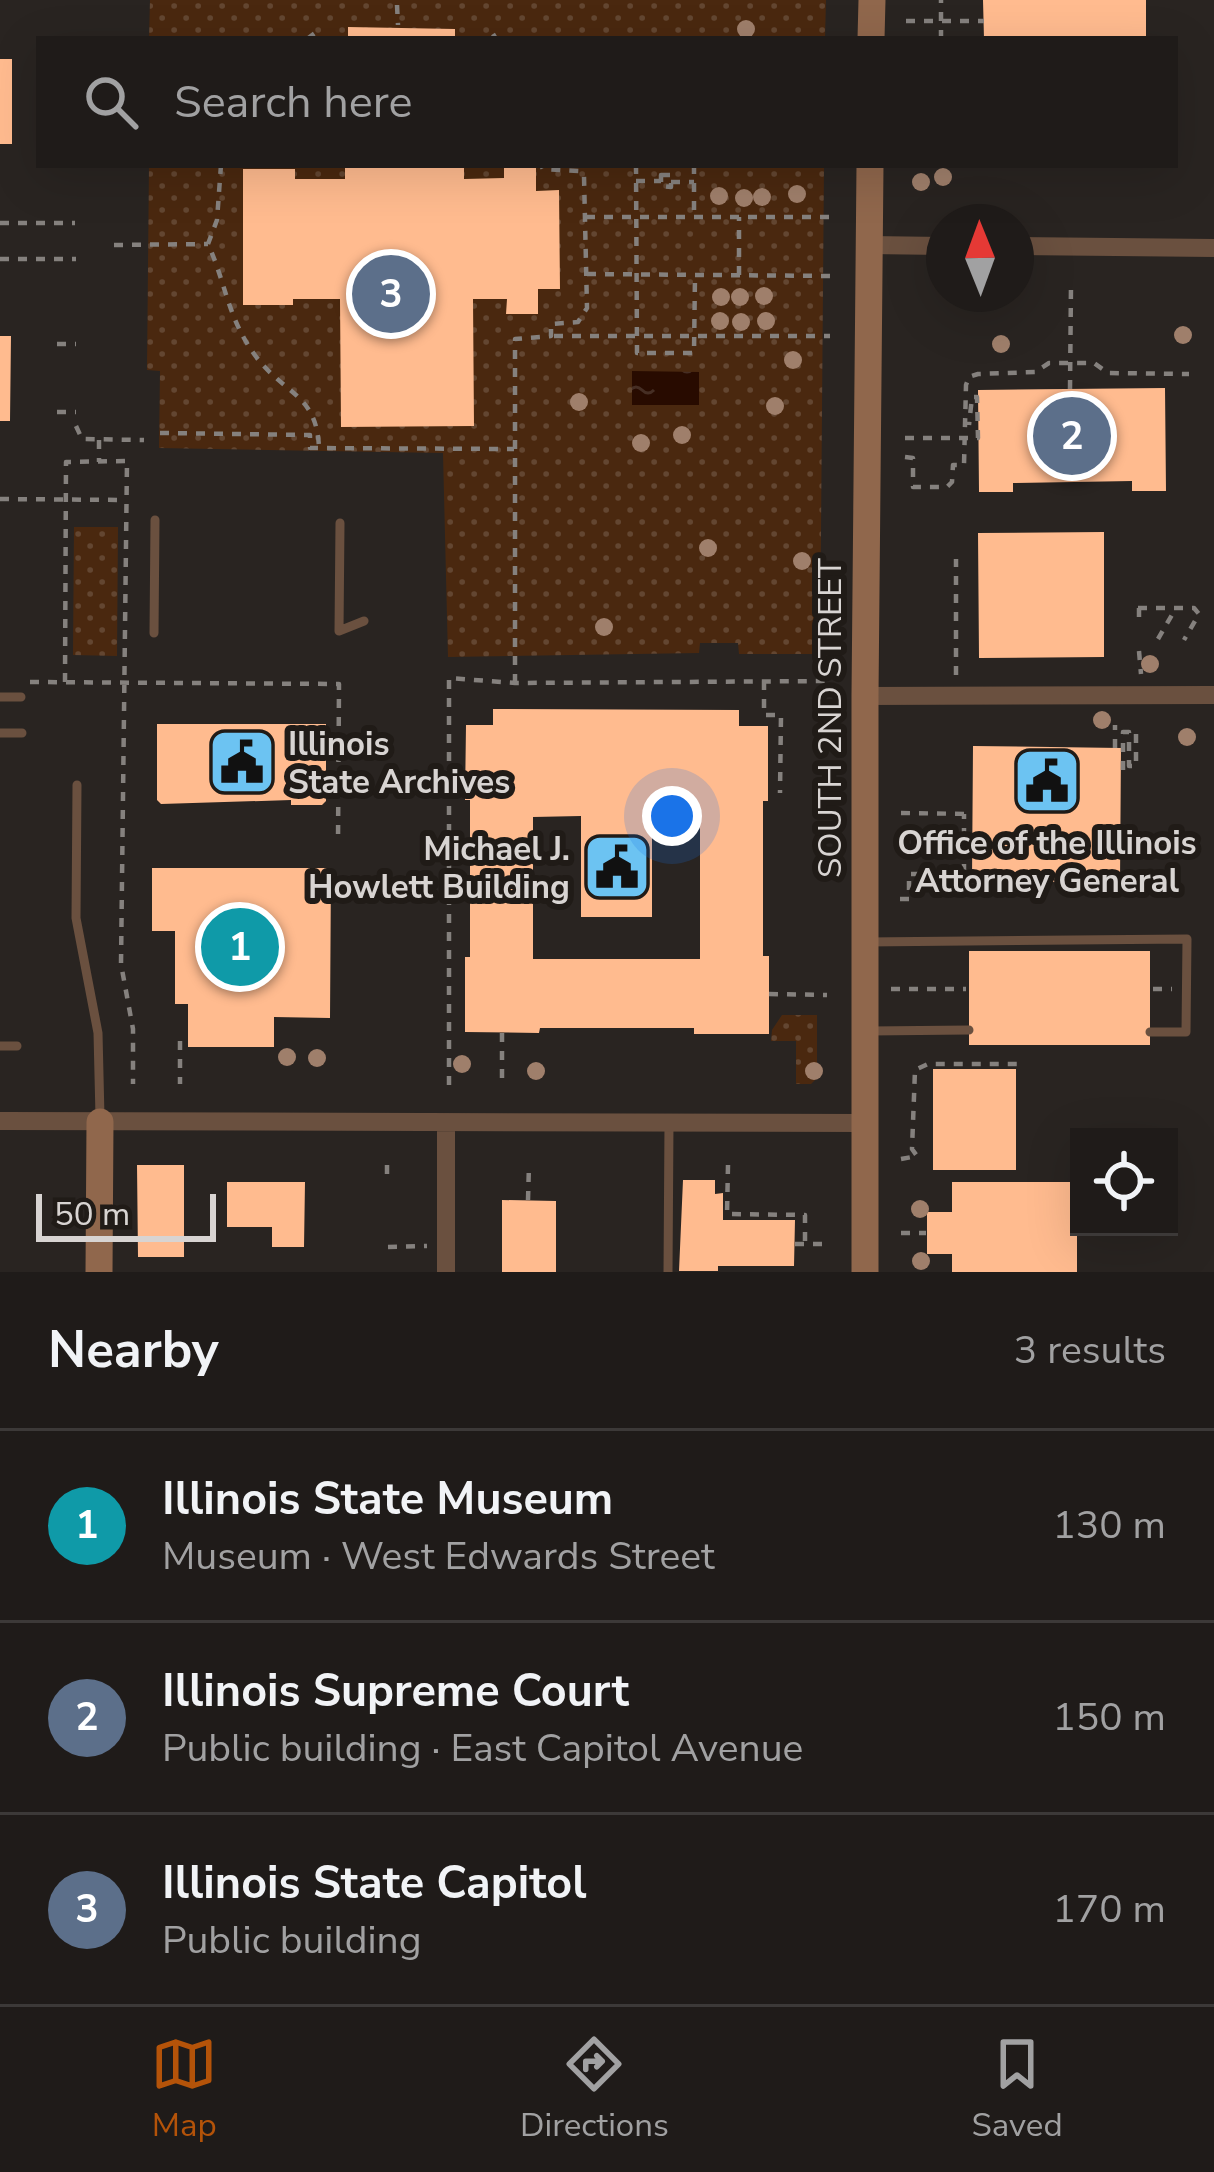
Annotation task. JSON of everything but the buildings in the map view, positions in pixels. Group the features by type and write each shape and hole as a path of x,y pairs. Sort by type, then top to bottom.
{"main road":[{"path":"872,0 872,36"},
{"name":"SOUTH 2ND STREET","path":"866,1272 870,168"},
{"path":"100,1122 100,1272"}],"street":[{"path":"869,245 926,246"},
{"path":"1034,246 1214,248"},
{"path":"865,696 1214,695"},
{"path":"0,1121 865,1123"},
{"path":"446,1124 446,1272"}],"lane":[{"path":"154,632 155,520"},
{"path":"340,523 339,631 364,621"},
{"path":"0,697 21,697"},
{"path":"0,733 22,733"},
{"path":"76,785 76,918 98,1033 100,1122"},
{"path":"865,942 1187,939 1186,1032 1150,1032"},
{"path":"864,1031 969,1030"},
{"path":"0,1046 17,1046"},
{"path":"668,1272 669,1124"}],"path":[{"path":"940,36 941,0"},
{"path":"398,5 398,25"},
{"path":"906,21 983,21"},
{"path":"312,36 315,33"},
{"path":"221,168 217,220 208,244 228,308 269,371 307,403 318,423 319,448"},
{"path":"543,168 572,169 584,176 584,316 578,322 551,324 551,336"},
{"path":"636,168 637,353 694,353 695,275"},
{"path":"694,168 694,217"},
{"path":"637,181 661,181 661,175 671,175 671,182 694,182"},
{"path":"586,217 831,218"},
{"path":"739,217 739,275"},
{"path":"0,223 75,223"},
{"path":"115,245 208,244"},
{"path":"0,259 76,259"},
{"path":"587,274 831,276"},
{"path":"1070,389 1071,285"},
{"path":"515,683 514,339 830,336"},
{"path":"57,344 76,344"},
{"path":"905,458 913,458 913,487 947,487 952,482 952,465 964,465 969,377 978,374 1035,372 1044,364 1070,363 1098,364 1108,373 1189,374"},
{"path":"905,438 978,438 977,397 972,397 971,425 966,425"},
{"path":"57,412 76,412"},
{"path":"76,426 82,439 144,440"},
{"path":"160,434 310,435 310,448 514,449"},
{"path":"99,440 99,462"},
{"path":"64,682 66,462 127,461 121,964 133,1029 133,1084"},
{"path":"0,499 127,500"},
{"path":"127,542 140,543"},
{"path":"956,560 956,675"},
{"path":"126,580 140,581"},
{"path":"1139,626 1139,608 1194,608 1198,614 1184,640"},
{"path":"1158,639 1177,608"},
{"path":"1139,651 1142,674"},
{"path":"449,1085 449,678 515,683 830,681"},
{"path":"764,681 764,715 781,715 780,793"},
{"path":"21,682 339,684 338,843"},
{"path":"1115,725 1115,748"},
{"path":"1123,770 1123,733 1129,732 1129,766 1136,766 1136,725"},
{"path":"900,899 909,899 910,874 964,874 969,814 901,813"},
{"path":"891,988 966,988"},
{"path":"770,994 827,995"},
{"path":"502,1033 502,1086"},
{"path":"180,1041 180,1084"},
{"path":"901,1159 916,1156 912,1146 915,1070 928,1064 1020,1064"},
{"path":"901,1077 915,1077"},
{"path":"901,1091 915,1091"},
{"path":"901,1104 915,1103"},
{"path":"901,1116 915,1115"},
{"path":"901,1125 915,1125"},
{"path":"901,1135 915,1135"},
{"path":"901,1146 912,1146"},
{"path":"387,1161 387,1174"},
{"path":"528,1200 529,1164"},
{"path":"728,1166 728,1214 805,1215 805,1244"},
{"path":"901,1233 926,1233"},
{"path":"795,1244 830,1244"},
{"path":"388,1247 428,1246"}],"shaded area":[{"path":"150,0 826,0 825,36 149,36"},
{"path":"149,168 824,168 820,654 739,654 738,643 700,643 699,653 448,657 443,453 159,448 160,371 147,370"},
{"path":"74,527 118,527 117,656 73,655"},
{"path":"782,1015 817,1015 817,1078 811,1084 796,1084 796,1041 771,1041"}],"water":[{"path":"632,371 699,372 699,405 632,405"}],"place":[{"name":"Illinois State Capitol","path":"391,294"},
{"name":"Illinois Supreme Court","path":"1072,436"},
{"name":"Illinois State Archives","path":"242,762"},
{"name":"Office of the Illinois Attorney General","path":"1047,781"},
{"name":"Michael J. Howlett Building","path":"617,867"},
{"name":"Illinois State Museum","path":"240,947"}]}
